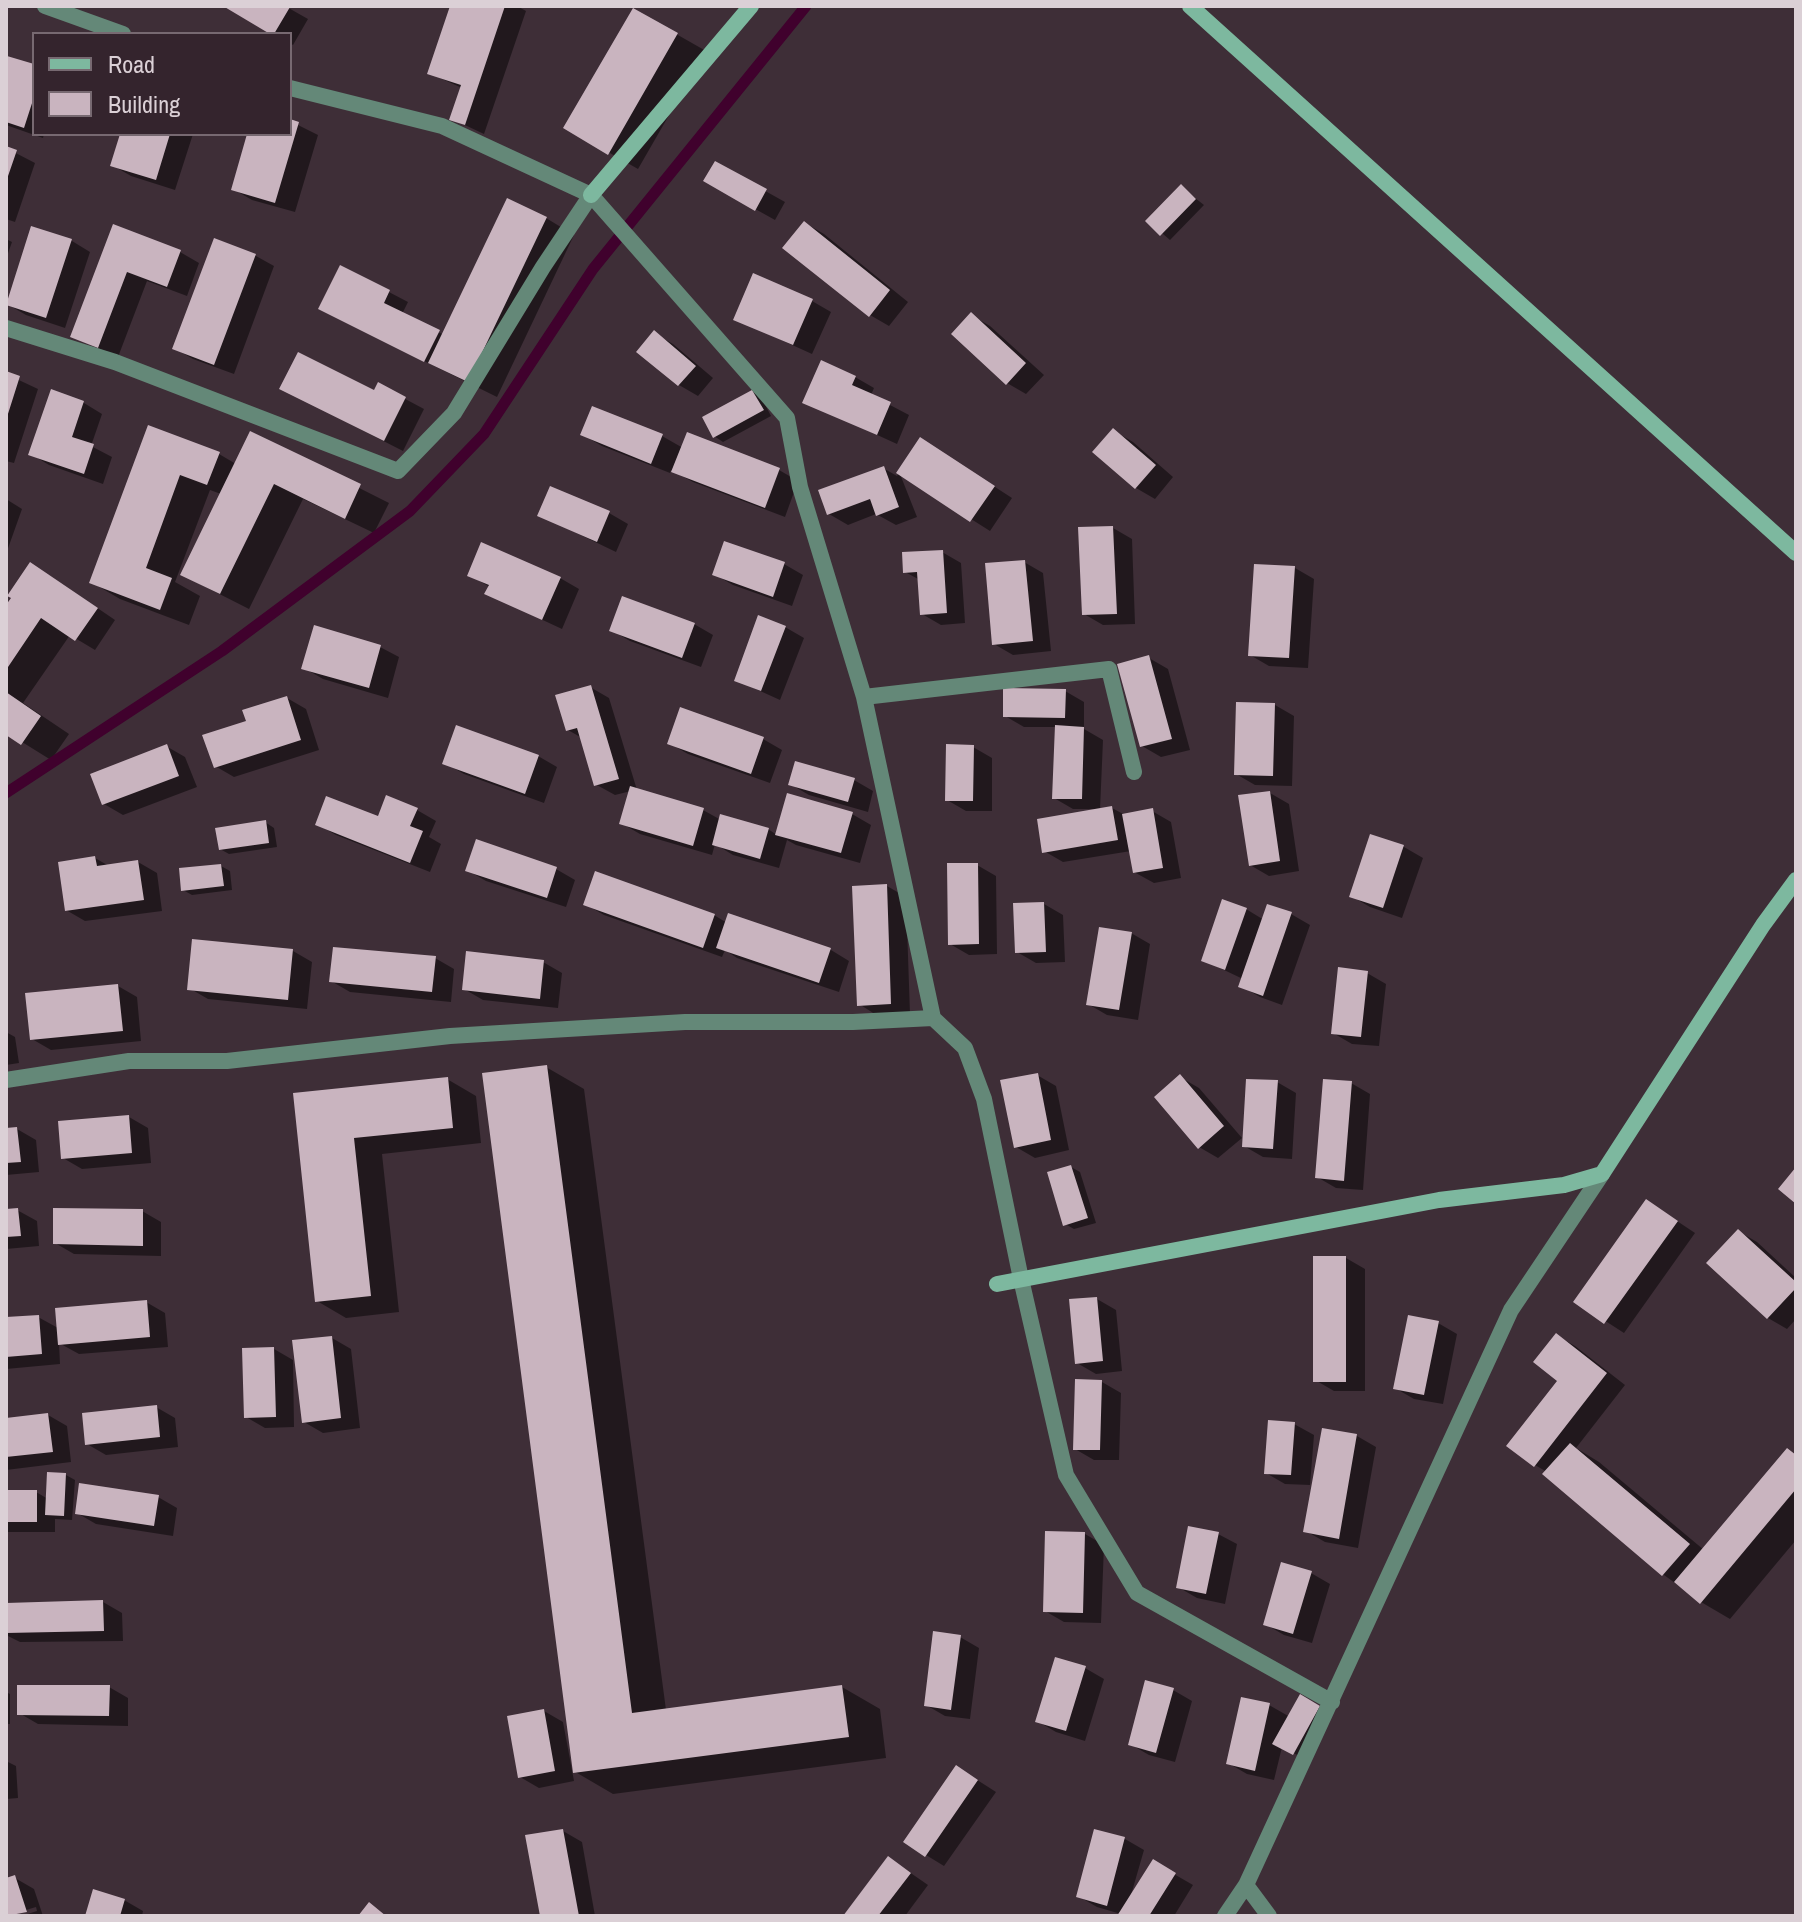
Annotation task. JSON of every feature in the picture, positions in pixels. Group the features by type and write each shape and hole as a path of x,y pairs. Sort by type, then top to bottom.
{"street":[{"path":"45,6 117,32"},
{"path":"6,328 115,362 398,471 454,413 591,195 751,6"},
{"path":"1190,6 1796,553"},
{"path":"292,88 442,126 591,195 787,418 800,487 864,697 933,1018 965,1048 984,1099 1066,1475 1137,1593 1332,1702"},
{"path":"864,697 1109,669 1134,772"},
{"path":"1225,1916 1246,1885 1511,1310 1763,925 1796,880"},
{"path":"6,1080 129,1061 227,1061 450,1036 685,1022 853,1022 933,1018"},
{"path":"997,1284 1439,1200 1564,1185 1602,1174"},
{"path":"1246,1885 1269,1916"}],"building":[{"path":"223,6 289,6 275,32 267,32"},
{"path":"450,6 505,6 465,125 449,120 461,85 427,74"},
{"path":"633,8 678,33 608,155 563,128"},
{"path":"7,56 32,63 32,103 24,128 6,122"},
{"path":"292,120 299,122 275,203 231,190 246,136 292,136"},
{"path":"119,136 169,136 156,180 110,166"},
{"path":"6,146 17,150 7,179 6,179"},
{"path":"715,161 767,189 755,211 703,181"},
{"path":"1181,184 1196,199 1160,236 1145,221"},
{"path":"507,198 547,217 468,382 428,363"},
{"path":"804,221 890,290 869,317 782,248"},
{"path":"113,224 181,250 167,287 127,272 98,348 70,337"},
{"path":"31,226 72,239 46,318 6,305"},
{"path":"214,238 256,254 214,365 172,349"},
{"path":"340,265 390,290 384,303 440,330 424,362 318,309"},
{"path":"753,273 813,299 793,345 733,320"},
{"path":"971,312 1026,363 1006,385 951,334"},
{"path":"654,330 696,366 678,386 636,352"},
{"path":"298,352 374,390 378,382 406,397 384,441 279,389"},
{"path":"821,360 856,376 852,385 891,402 877,435 802,403"},
{"path":"6,371 20,376 7,417 6,417"},
{"path":"51,389 84,401 72,437 94,444 84,474 28,455"},
{"path":"752,390 764,410 713,438 702,417"},
{"path":"592,406 663,434 651,464 580,435"},
{"path":"148,425 220,452 207,485 180,475 146,568 172,578 160,610 89,583"},
{"path":"1113,428 1156,465 1135,489 1092,452"},
{"path":"250,431 361,484 345,519 274,484 220,594 180,575"},
{"path":"687,432 780,468 765,508 671,472"},
{"path":"920,437 995,486 970,522 896,473"},
{"path":"884,466 899,507 876,516 870,499 827,515 818,490"},
{"path":"550,486 610,511 597,542 537,516"},
{"path":"1113,526 1117,614 1082,615 1078,527"},
{"path":"724,541 785,562 773,597 712,575"},
{"path":"481,542 561,577 542,620 484,594 489,585 467,576"},
{"path":"943,550 947,613 920,615 917,572 903,573 902,552"},
{"path":"1025,560 1033,641 992,645 985,563"},
{"path":"30,562 98,608 75,641 41,618 6,670 6,605 11,598 7,596"},
{"path":"1254,564 1295,566 1289,658 1248,656"},
{"path":"622,596 695,623 682,658 609,631"},
{"path":"758,615 786,626 761,691 734,681"},
{"path":"314,625 381,645 369,688 301,669"},
{"path":"1149,655 1172,739 1140,747 1117,664"},
{"path":"591,685 619,779 594,786 577,728 566,731 555,695"},
{"path":"1003,688 1066,689 1065,718 1003,717"},
{"path":"6,692 41,716 21,745 6,735"},
{"path":"287,696 301,740 214,768 202,735 246,721 242,710"},
{"path":"1236,702 1275,703 1273,776 1234,775"},
{"path":"680,707 764,737 751,774 667,744"},
{"path":"456,725 539,755 525,794 442,764"},
{"path":"1055,725 1084,727 1082,799 1052,799"},
{"path":"167,744 179,776 102,805 90,774"},
{"path":"946,744 974,745 973,801 945,801"},
{"path":"795,761 855,778 848,802 788,785"},
{"path":"630,786 704,808 693,846 619,824"},
{"path":"1270,791 1280,861 1249,866 1238,795"},
{"path":"787,793 853,812 841,853 775,835"},
{"path":"386,795 418,808 410,826 423,831 410,863 315,825 326,796 378,816"},
{"path":"1112,806 1118,840 1042,853 1037,819"},
{"path":"1153,808 1163,868 1133,873 1122,814"},
{"path":"720,814 769,828 760,859 712,845"},
{"path":"266,820 269,843 219,850 215,828"},
{"path":"1370,834 1404,845 1383,908 1349,897"},
{"path":"476,839 557,867 547,898 465,871"},
{"path":"95,856 97,866 138,860 144,900 65,911 58,862"},
{"path":"947,863 978,863 979,944 948,945"},
{"path":"221,864 224,886 181,891 179,868"},
{"path":"595,871 715,914 703,948 583,905"},
{"path":"887,884 891,1004 857,1006 852,886"},
{"path":"1222,899 1247,908 1225,970 1201,961"},
{"path":"1044,902 1046,952 1015,953 1013,903"},
{"path":"1267,904 1292,912 1263,996 1238,987"},
{"path":"728,913 831,948 819,983 716,948"},
{"path":"1099,927 1132,932 1119,1010 1086,1005"},
{"path":"192,939 293,949 288,1000 187,990"},
{"path":"333,947 436,956 432,992 329,982"},
{"path":"466,951 544,960 540,999 462,990"},
{"path":"1338,967 1368,971 1361,1037 1331,1034"},
{"path":"118,984 123,1031 30,1040 25,993"},
{"path":"547,1065 632,1713 842,1685 849,1737 573,1773 482,1073"},
{"path":"1038,1073 1051,1140 1014,1148 1000,1080"},
{"path":"1180,1074 1224,1126 1198,1149 1154,1097"},
{"path":"448,1077 453,1128 354,1138 371,1296 315,1302 293,1093"},
{"path":"1246,1079 1278,1080 1273,1149 1242,1147"},
{"path":"1323,1079 1352,1081 1344,1181 1315,1178"},
{"path":"129,1115 132,1153 61,1159 58,1121"},
{"path":"17,1127 21,1162 6,1163 6,1128"},
{"path":"1071,1165 1088,1218 1063,1226 1047,1172"},
{"path":"1796,1167 1796,1204 1778,1189"},
{"path":"1646,1199 1678,1221 1604,1324 1573,1302"},
{"path":"18,1208 21,1236 6,1237 6,1209"},
{"path":"53,1208 143,1209 143,1246 53,1244"},
{"path":"1738,1229 1796,1282 1796,1288 1767,1319 1706,1263"},
{"path":"1313,1256 1346,1256 1346,1382 1313,1382"},
{"path":"1097,1297 1103,1361 1075,1364 1069,1299"},
{"path":"147,1300 150,1337 58,1345 55,1308"},
{"path":"39,1315 42,1354 6,1357 6,1317"},
{"path":"1408,1315 1439,1321 1424,1395 1393,1389"},
{"path":"1556,1333 1607,1373 1534,1467 1506,1446 1557,1381 1533,1362"},
{"path":"332,1336 341,1418 302,1423 292,1340"},
{"path":"274,1347 276,1417 244,1418 242,1348"},
{"path":"1075,1379 1102,1380 1100,1450 1073,1450"},
{"path":"157,1405 160,1437 85,1445 82,1413"},
{"path":"48,1413 53,1452 6,1457 6,1418"},
{"path":"1268,1420 1295,1422 1291,1475 1264,1474"},
{"path":"1322,1428 1357,1434 1339,1539 1303,1532"},
{"path":"1570,1443 1690,1544 1662,1576 1542,1474"},
{"path":"1787,1448 1796,1455 1796,1489 1700,1604 1674,1582"},
{"path":"47,1472 66,1473 64,1516 45,1515"},
{"path":"79,1483 159,1495 154,1526 75,1514"},
{"path":"6,1490 37,1490 37,1522 6,1522"},
{"path":"1188,1526 1219,1532 1206,1594 1176,1588"},
{"path":"1045,1531 1085,1532 1083,1613 1043,1612"},
{"path":"1281,1562 1312,1571 1293,1634 1263,1625"},
{"path":"103,1600 104,1631 6,1633 6,1603"},
{"path":"933,1631 961,1635 951,1710 924,1706"},
{"path":"1055,1657 1086,1666 1066,1731 1035,1722"},
{"path":"1145,1680 1174,1688 1156,1753 1128,1745"},
{"path":"17,1685 110,1685 109,1716 17,1715"},
{"path":"1300,1694 1320,1706 1293,1755 1272,1744"},
{"path":"1241,1697 1270,1703 1255,1771 1226,1764"},
{"path":"544,1709 555,1771 518,1778 507,1716"},
{"path":"956,1765 978,1780 925,1857 903,1842"},
{"path":"563,1829 579,1916 540,1916 525,1835"},
{"path":"1094,1829 1125,1837 1107,1906 1076,1897"},
{"path":"888,1856 911,1873 878,1916 843,1916"},
{"path":"1153,1859 1176,1873 1149,1916 1117,1916"},
{"path":"15,1875 27,1912 6,1916 6,1878"},
{"path":"93,1889 125,1899 120,1916 85,1916"},
{"path":"369,1902 386,1916 358,1916"}],"waterway":[{"path":"6,793 222,651 410,511 484,434 593,269 806,6"}]}
